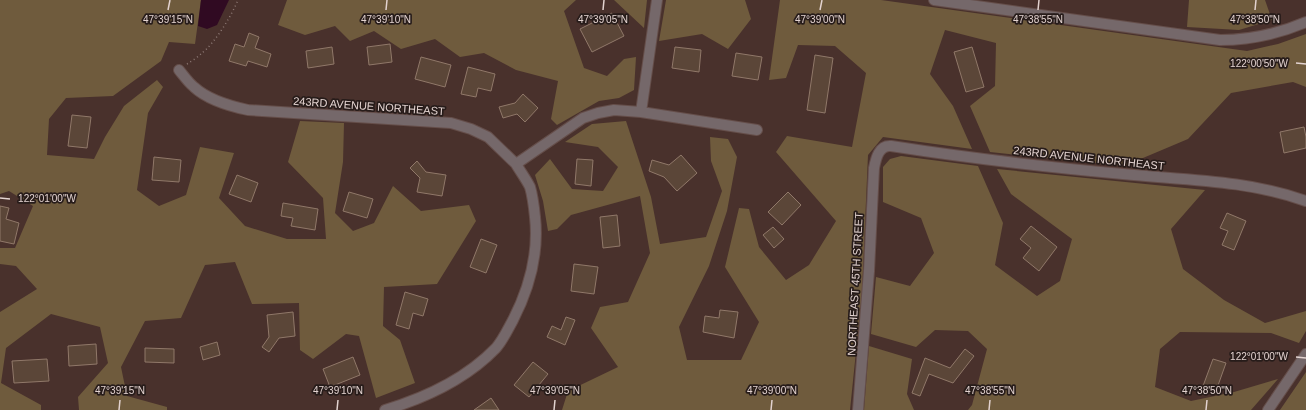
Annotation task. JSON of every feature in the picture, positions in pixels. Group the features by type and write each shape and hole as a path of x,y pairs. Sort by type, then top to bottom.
{"street":[{"path":"641,112 657,0"},
{"path":"934,0 1220,40 1255,38 1286,30 1306,22"},
{"name":"243RD AVENUE NORTHEAST","path":"179,70 194,87 212,99 233,107 248,110 451,123 471,129 488,137 516,164 529,187 534,204 536,256 531,278 523,301 508,330 496,347 478,364 446,385 404,404 385,410"},
{"path":"516,164 583,118 614,110 641,112 757,130"},
{"name":"243RD AVENUE NORTHEAST","path":"876,160 883,147 887,145 1003,162 1247,186 1272,190 1306,201"},
{"name":"NORTHEAST 45TH STREET","path":"858,410 866,324 874,168 876,160"},
{"path":"1268,410 1305,358"}],"path":[{"path":"179,70 204,52 220,32 238,0"}],"shaded area":[{"path":"0,0 201,0 195,44 169,42 161,61 113,96 66,98 49,119 47,155 94,159 105,137 124,106 157,80 163,87 148,113 137,190 159,206 186,195 200,147 234,153 219,198 245,226 287,239 326,239 323,198 288,162 300,121 344,123 343,162 335,213 353,231 374,223 393,186 421,211 469,205 476,221 437,284 384,287 383,326 400,340 415,383 376,398 359,336 346,334 313,359 300,350 299,303 252,304 235,262 205,265 181,318 145,321 121,367 127,396 167,407 167,410 79,410 78,397 108,363 100,327 51,314 6,348 1,383 41,405 41,410 0,410 0,312 37,289 16,266 0,264 0,248 15,248 33,206 9,191 0,194"},
{"path":"201,0 229,0 217,25 207,29 198,26"},
{"path":"287,0 576,0 564,11 584,68 607,76 624,59 636,57 634,90 619,98 599,101 557,125 551,119 558,81 516,70 484,53 460,57 435,39 401,49 374,31 350,41 335,26 305,35 278,25"},
{"path":"614,0 647,0 644,28"},
{"path":"666,0 745,0 751,19 728,49 702,34 659,41"},
{"path":"780,0 881,0 1247,51 1278,44 1306,34 1306,87 1293,82 1231,93 1188,139 1124,166 990,152 970,106 995,86 996,43 945,30 930,74 953,106 972,149 883,137 868,155 862,293 850,410 562,410 568,391 618,367 591,328 600,307 628,302 650,253 640,196 571,215 557,229 548,231 543,201 535,175 550,159 572,189 603,191 618,167 598,147 565,142 592,124 626,121 651,197 660,244 706,237 722,191 711,161 710,137 728,139 737,157 727,211 709,266 679,327 687,360 741,360 759,322 725,267 739,208 749,209 759,247 786,280 809,265 836,221 776,152 787,136 852,147 866,73 835,46 798,45 786,78 769,80"},
{"path":"1189,0 1265,0 1272,20 1239,30 1187,27"},
{"path":"901,156 978,166 1003,223 995,265 1037,296 1060,281 1072,239 1011,194 997,169 1205,190 1171,229 1183,269 1224,300 1265,323 1306,311 1306,331 1299,343 1271,333 1180,332 1160,349 1155,387 1191,401 1234,392 1278,379 1251,410 968,410 972,405 987,349 968,331 935,330 916,347 871,334 876,277 910,286 934,253 921,218 883,202 883,167 890,159"},
{"path":"869,346 912,359 907,394 914,410 864,410"},
{"path":"1306,372 1306,410 1280,410"}],"building":[{"path":"612,13 624,36 592,52 580,29"},
{"path":"249,33 259,37 255,48 271,54 267,67 248,61 246,66 229,61 235,44 244,47"},
{"path":"390,44 392,62 369,65 367,47"},
{"path":"332,47 334,64 308,68 306,51"},
{"path":"675,47 701,50 699,72 672,68"},
{"path":"972,47 984,87 966,92 954,52"},
{"path":"736,53 762,57 758,80 732,76"},
{"path":"815,55 833,58 825,113 807,110"},
{"path":"421,57 451,65 445,87 415,79"},
{"path":"468,67 495,74 491,91 478,88 476,97 461,94"},
{"path":"523,94 538,108 525,122 517,114 503,118 499,107 515,103"},
{"path":"72,115 91,117 87,148 68,146"},
{"path":"1304,127 1306,148 1284,153 1280,132"},
{"path":"681,155 697,173 677,191 664,177 649,171 652,160 669,165"},
{"path":"154,157 181,160 179,182 152,180"},
{"path":"577,159 593,160 591,186 575,184"},
{"path":"417,161 426,172 446,175 442,196 417,192 420,178 410,168"},
{"path":"237,175 258,183 251,202 229,194"},
{"path":"349,192 373,199 367,218 343,211"},
{"path":"788,192 801,205 782,225 768,212"},
{"path":"283,203 318,209 315,230 291,226 293,218 281,216"},
{"path":"0,206 9,208 6,219 19,223 14,244 0,241"},
{"path":"1227,213 1246,221 1234,250 1222,245 1228,231 1220,228"},
{"path":"617,215 620,246 603,248 600,217"},
{"path":"1031,226 1057,247 1039,271 1023,258 1031,248 1020,239"},
{"path":"773,227 784,239 774,248 763,235"},
{"path":"481,239 497,245 486,273 470,267"},
{"path":"574,264 598,267 594,294 571,291"},
{"path":"405,292 428,299 423,316 413,313 409,329 396,325"},
{"path":"720,310 738,312 734,338 703,332 705,316 719,318"},
{"path":"293,312 295,336 279,338 269,352 262,347 269,337 267,315"},
{"path":"566,317 575,320 565,345 547,337 552,326 561,330"},
{"path":"217,342 220,355 203,360 200,347"},
{"path":"96,344 97,364 69,366 68,346"},
{"path":"145,348 174,349 174,363 145,362"},
{"path":"965,349 974,356 953,383 929,374 920,396 912,393 925,358 950,368"},
{"path":"353,357 360,375 330,387 323,369"},
{"path":"47,359 49,381 14,383 12,361"},
{"path":"1213,359 1226,363 1216,391 1203,386"},
{"path":"533,362 548,374 529,397 514,385"},
{"path":"491,398 499,410 474,410"}]}
